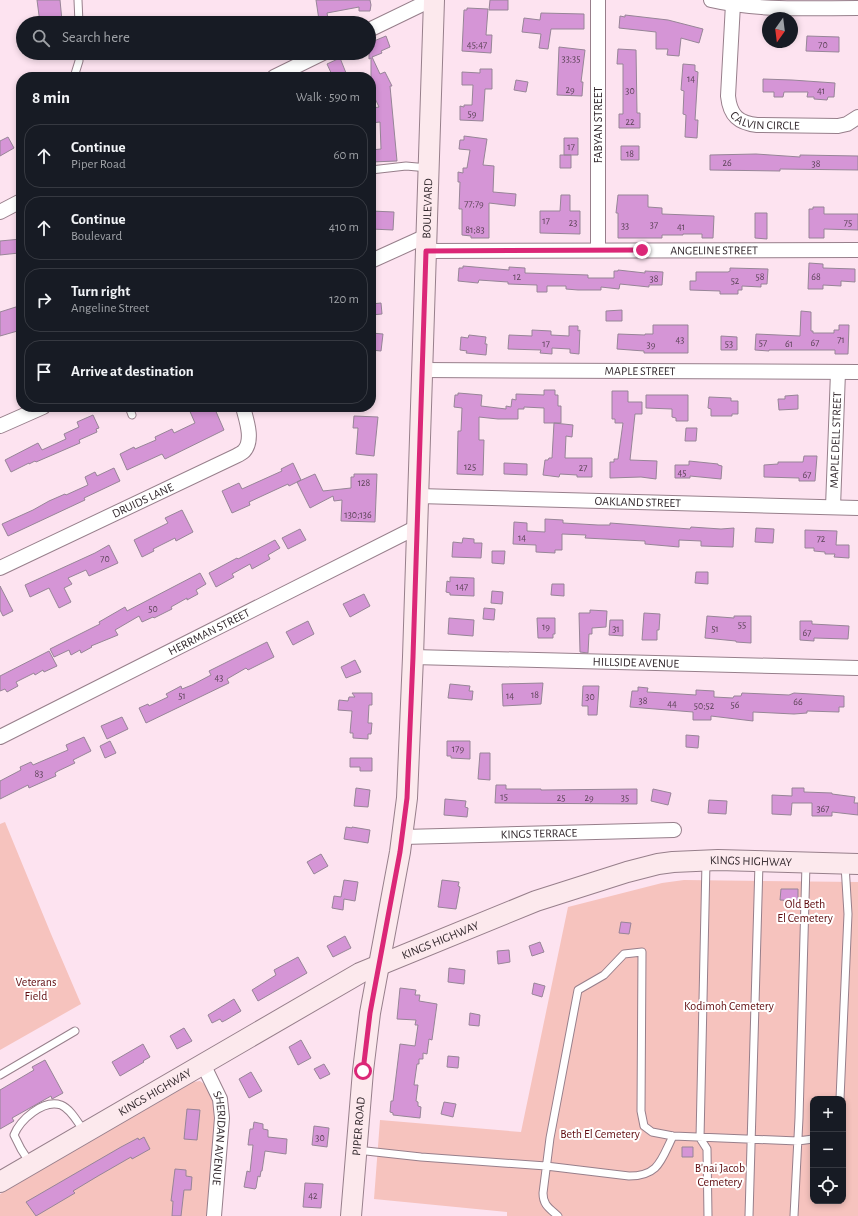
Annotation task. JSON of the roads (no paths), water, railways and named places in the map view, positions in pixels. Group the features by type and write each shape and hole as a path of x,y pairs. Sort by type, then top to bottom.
{"main road":[{"name":"BOULEVARD","path":"378,965 403,837 408,788 426,244 432,0"},
{"name":"KINGS HIGHWAY","path":"1,1180 347,980 378,965 536,901 627,872 658,864 706,860 851,863"},
{"name":"PIPER ROAD","path":"351,1216 363,1067 378,965"}],"street":[{"path":"376,27 432,0"},
{"name":"FABYAN STREET","path":"598,0 598,250"},
{"path":"711,0 758,7 858,8"},
{"name":"CALVIN CIRCLE","path":"733,4 728,96 730,110 737,118 746,123 757,125 838,126 847,124 858,117"},
{"path":"284,72 309,60"},
{"path":"0,212 16,204"},
{"path":"376,259 426,244"},
{"name":"ANGELINE STREET","path":"426,244 598,250 858,250"},
{"name":"MAPLE STREET","path":"422,370 858,372"},
{"name":"MAPLE DELL STREET","path":"833,507 838,372"},
{"path":"0,426 32,412"},
{"name":"DRUIDS LANE","path":"0,568 244,451 248,443 249,434 244,412"},
{"name":"OAKLAND STREET","path":"418,496 858,508"},
{"name":"HERRMAN STREET","path":"0,737 417,527"},
{"name":"HILLSIDE AVENUE","path":"413,657 858,668"},
{"name":"KINGS TERRACE","path":"403,837 674,830"},
{"name":"SHERIDAN AVENUE","path":"203,1064 220,1099 222,1118 214,1216"}],"lane":[{"path":"78,0 79,16"},
{"path":"76,72 79,60"},
{"path":"376,169 406,166 428,168"},
{"path":"706,860 700,1138 707,1149 708,1216"},
{"path":"750,1216 759,860"},
{"path":"794,1216 798,1141 806,862"},
{"path":"840,1096 851,863"},
{"path":"558,1216 543,1201 543,1193 546,1166 578,990 604,975 624,954 642,952 641,1111 644,1126 652,1132 673,1136 798,1141 810,1139"},
{"path":"0,1075 75,1031"},
{"path":"31,1164 14,1135 23,1120 45,1105 54,1104 68,1110 85,1132"},
{"path":"357,1150 546,1166 629,1176 641,1176 650,1172 659,1165 673,1136"}],"park label":[{"name":"Old Beth El Cemetery","path":"805,911"},
{"name":"Veterans Field","path":"36,989"},
{"name":"Kodimoh Cemetery","path":"729,1006"},
{"name":"Beth El Cemetery","path":"600,1134"},
{"name":"B'nai Jacob Cemetery","path":"720,1175"}]}
